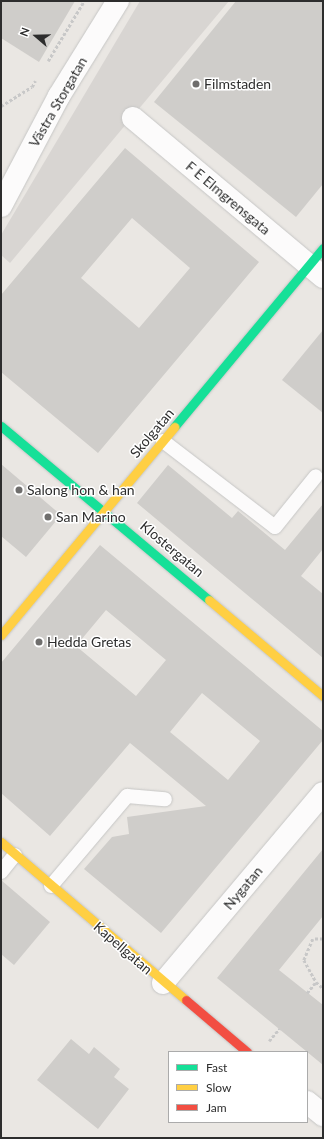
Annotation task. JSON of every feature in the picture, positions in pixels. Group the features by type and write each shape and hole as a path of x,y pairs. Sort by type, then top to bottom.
{"street":[{"name":"Västra Storgatan","path":"1,206 59,96 118,1"},
{"name":"F E Elmgrensgata","path":"133,118 316,271"},
{"name":"Skolgatan","path":"1,635 163,441 316,271 323,248"},
{"name":"Klostergatan","path":"1,426 104,510 323,696"},
{"name":"Nygatan","path":"163,983 323,793"},
{"name":"Kapellgatan","path":"1,842 163,983 246,1051"},
{"path":"308,1103 323,1115"}],"lane":[{"path":"163,441 275,527 316,476"},
{"path":"51,886 127,796 165,798"},
{"path":"1,872 15,855"}],"path":[{"path":"44,67 84,1"},
{"path":"1,106 32,87 40,73"},
{"path":"323,939 313,939 304,960 316,982 323,988"},
{"path":"307,992 316,982"}],"shaded area":[{"path":"140,1 229,1 10,263 1,255 1,235"}],"building":[{"path":"1,1 75,1 39,62 1,38"},
{"path":"236,1 323,1 323,184 296,217 154,102"},
{"path":"125,148 259,262 98,453 1,372 1,295","holes":["132,218 190,268 139,328 81,278"]},
{"path":"323,330 323,413 282,380"},
{"path":"1,464 61,515 26,557 1,536"},
{"path":"168,465 232,518 238,511 285,550 323,504 323,549 301,576 323,594 323,658 137,503"},
{"path":"100,545 323,731 323,740 161,933 84,869 112,837 129,834 127,817 206,806 130,743 50,836 1,793 1,663","holes":["106,610 166,660 136,696 76,646","202,693 260,741 228,780 170,732"]},
{"path":"323,849 323,916 279,970 323,1005 323,1065 308,1053 308,1051 306,1051 217,978"},
{"path":"1,880 50,922 14,965 1,954"},
{"path":"71,1039 89,1054 94,1047 120,1069 114,1077 129,1089 98,1129 37,1080"}],"traffic: fast":[{"path":"174,427 323,248"},
{"path":"1,426 209,600"}],"traffic: slow":[{"path":"1,635 174,427"},
{"path":"209,600 323,696"},
{"path":"1,842 186,1000"}],"traffic: jam":[{"path":"186,1000 246,1051"}],"place":[{"name":"Filmstaden","path":"196,84"},
{"name":"Salong hon & han","path":"19,490"},
{"name":"San Marino","path":"48,517"},
{"name":"Hedda Gretas","path":"39,642"}]}
